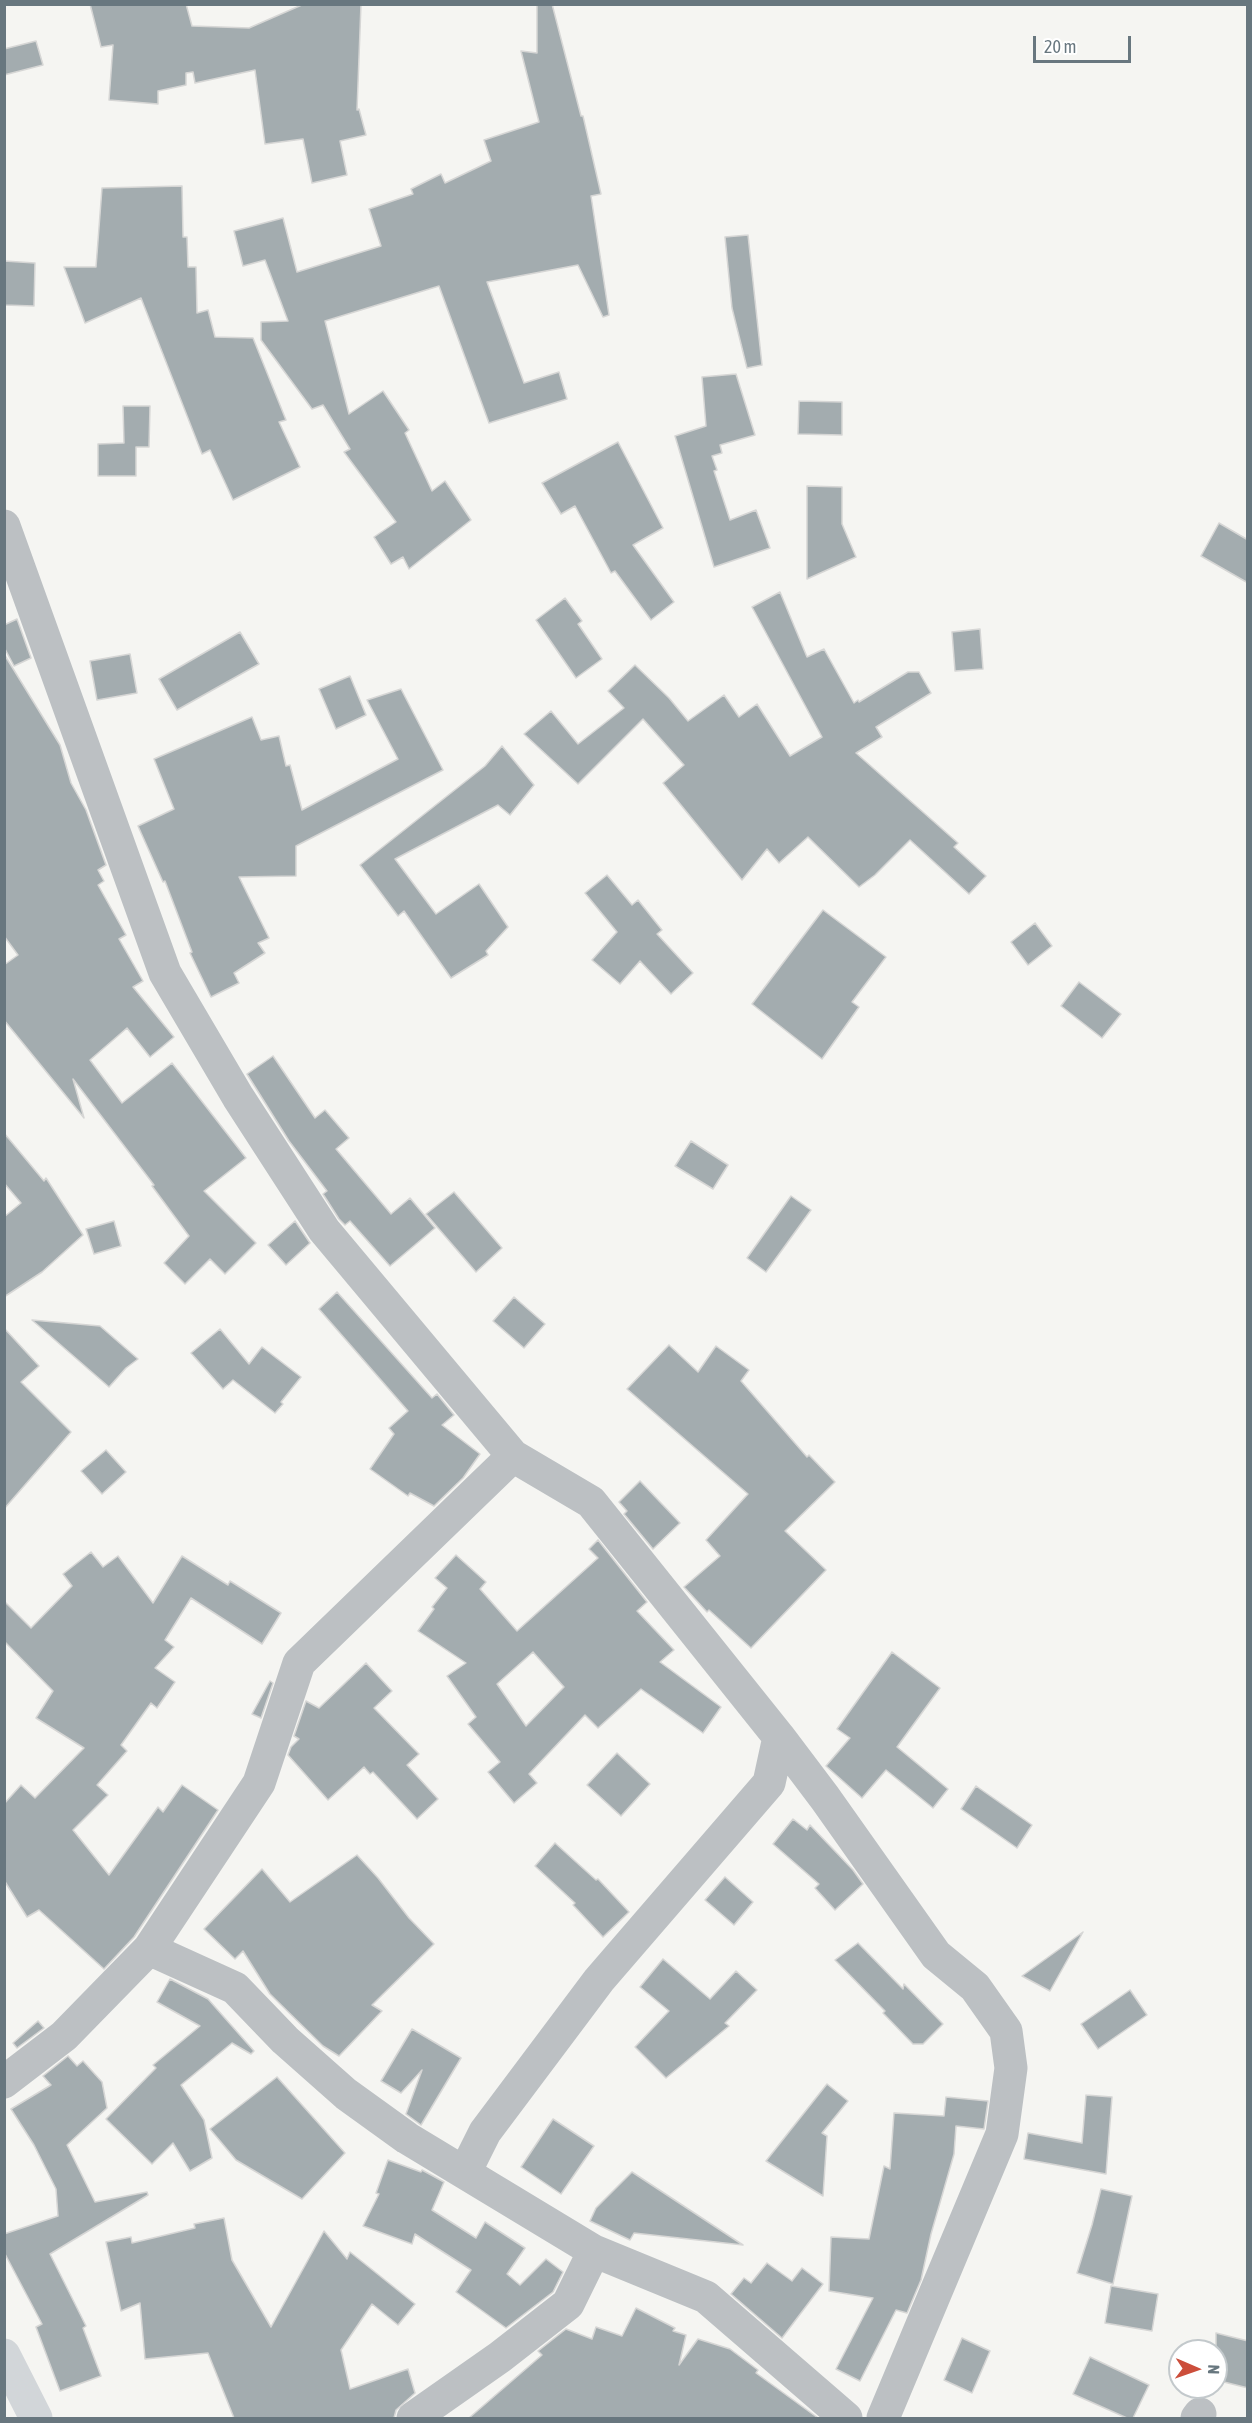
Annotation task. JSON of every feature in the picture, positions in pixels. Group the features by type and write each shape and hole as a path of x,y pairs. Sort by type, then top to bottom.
{"main road":[{"path":"4,2355 36,2418"}],"street":[{"path":"4,526 165,973 238,1097 324,1230 513,1456 591,1502 780,1737 936,1955 975,1987 1006,2031 1011,2068 1002,2134 883,2418"},
{"path":"4,2082 64,2036 148,1949 259,1783 299,1663 513,1456"},
{"path":"465,2172 485,2132 599,1980 769,1783 780,1737"},
{"path":"148,1949 235,1988 285,2040 346,2094 407,2138 594,2251 706,2297 846,2418"},
{"path":"413,2418 500,2358 568,2304 594,2251"}],"building":[{"path":"90,4 186,4 192,26 249,28 304,4 361,4 357,110 359,109 366,135 340,141 347,175 312,183 303,139 265,144 255,70 195,83 193,72 186,73 186,85 158,91 158,104 109,100 113,45 101,47"},
{"path":"537,4 552,4 581,116 583,116 601,194 591,196 609,315 603,317 578,265 487,282 524,383 559,372 567,399 489,423 439,286 325,321 349,414 383,391 409,430 405,433 432,491 445,481 471,520 409,569 403,557 391,564 374,537 396,522 344,452 350,449 323,405 312,409 261,340 261,322 288,321 265,260 243,266 234,231 283,218 297,272 381,246 369,209 413,194 411,189 441,174 445,183 491,161 484,140 539,122 521,51 537,53"},
{"path":"36,41 43,65 4,75 4,49"},
{"path":"182,186 183,237 187,237 188,267 196,267 197,313 208,310 215,337 253,338 286,420 279,422 300,467 233,500 210,450 202,454 141,298 85,323 64,267 96,267 102,188"},
{"path":"748,235 762,365 747,368 732,308 725,237"},
{"path":"4,261 35,263 34,306 4,305"},
{"path":"736,374 755,435 720,445 722,453 712,456 717,470 714,471 730,520 756,510 770,548 714,567 675,436 706,426 702,377"},
{"path":"799,401 842,402 842,435 798,434"},
{"path":"123,406 150,406 149,447 136,447 136,476 98,476 98,444 124,443"},
{"path":"618,442 663,528 633,545 674,602 651,620 615,571 611,573 575,506 561,514 542,483"},
{"path":"807,486 842,487 842,524 856,557 807,579"},
{"path":"1219,523 1248,540 1248,583 1201,556"},
{"path":"780,592 807,657 824,649 854,703 908,672 919,672 931,693 876,727 882,737 856,753 958,843 954,847 986,876 969,894 910,840 875,875 859,887 808,837 779,863 767,849 742,880 663,783 684,765 643,719 578,784 524,734 551,711 578,744 624,708 608,691 635,665 669,698 688,721 724,695 739,717 757,704 790,756 822,737 752,607"},
{"path":"565,598 582,621 578,624 602,659 576,678 536,620"},
{"path":"17,619 31,658 14,666 4,647 4,625"},
{"path":"980,629 983,669 955,671 952,632"},
{"path":"240,632 259,664 177,710 159,679"},
{"path":"4,654 60,745 71,783 86,810 106,865 98,870 104,881 98,885 126,935 119,939 143,981 133,987 174,1037 150,1057 127,1028 90,1060 122,1103 172,1063 246,1158 204,1191 256,1243 225,1274 210,1259 185,1284 164,1263 189,1236 152,1186 154,1185 73,1079 84,1118 4,1020 4,965 18,955 4,936"},
{"path":"130,654 137,693 97,700 90,661"},
{"path":"350,676 366,715 336,729 319,689"},
{"path":"401,689 443,770 296,846 296,876 239,877 269,938 258,943 265,953 234,973 239,983 211,997 190,953 192,952 165,881 163,882 138,826 174,809 154,759 252,717 261,740 279,736 286,766 290,765 302,810 398,759 367,700"},
{"path":"502,746 534,785 510,815 498,805 395,859 436,914 479,884 508,927 486,951 488,955 451,978 404,911 398,916 360,865 485,766"},
{"path":"607,875 632,905 638,900 662,930 657,934 693,973 671,994 640,961 620,984 592,960 617,932 585,893"},
{"path":"823,910 886,957 852,1002 859,1007 822,1059 752,1004"},
{"path":"1035,923 1052,946 1028,965 1011,942"},
{"path":"1079,982 1121,1014 1102,1038 1061,1006"},
{"path":"273,1056 315,1118 325,1110 349,1138 336,1149 391,1214 410,1198 435,1228 390,1266 350,1221 345,1225 339,1219 323,1194 327,1191 289,1141 247,1074"},
{"path":"4,1133 44,1181 46,1178 83,1235 42,1272 4,1297 4,1217 21,1203 4,1183"},
{"path":"691,1141 728,1165 713,1189 675,1166"},
{"path":"454,1192 502,1248 476,1272 426,1214"},
{"path":"791,1196 811,1210 766,1272 747,1258"},
{"path":"114,1221 121,1246 94,1254 86,1229"},
{"path":"295,1221 310,1243 286,1265 268,1245"},
{"path":"337,1292 432,1398 437,1394 454,1415 442,1425 480,1454 463,1478 434,1506 410,1493 408,1496 370,1469 394,1434 389,1428 408,1411 319,1309"},
{"path":"514,1297 545,1324 524,1348 493,1321"},
{"path":"32,1320 100,1326 138,1359 126,1368 109,1387"},
{"path":"4,1328 39,1366 21,1382 71,1432 4,1509"},
{"path":"220,1329 249,1364 262,1347 301,1377 275,1413 233,1380 223,1389 191,1353"},
{"path":"669,1345 698,1372 716,1346 749,1370 741,1381 807,1457 809,1455 835,1482 785,1531 826,1570 751,1648 709,1610 707,1612 684,1587 720,1556 706,1540 748,1494 627,1389"},
{"path":"106,1450 126,1472 102,1494 81,1471"},
{"path":"640,1481 680,1523 653,1549 624,1514 627,1511 619,1502"},
{"path":"598,1540 647,1602 637,1611 674,1650 660,1662 721,1707 703,1733 641,1689 598,1728 585,1715 529,1774 537,1783 514,1803 488,1772 500,1762 468,1724 476,1717 447,1676 466,1663 418,1631 434,1609 432,1607 447,1588 435,1578 456,1555 486,1582 480,1589 517,1631 598,1558 589,1549","holes":["533,1652 564,1687 526,1726 497,1684"]},
{"path":"91,1552 103,1567 118,1556 153,1603 182,1556 228,1585 230,1581 281,1613 262,1644 191,1598 165,1640 174,1647 155,1668 175,1682 157,1708 151,1703 121,1745 127,1751 97,1785 108,1795 73,1830 109,1875 158,1807 163,1812 182,1785 218,1810 134,1937 104,1969 39,1910 27,1917 4,1880 4,1804 21,1785 35,1798 84,1748 36,1718 53,1691 4,1641 4,1601 31,1628 72,1586 63,1574"},
{"path":"892,1652 940,1688 897,1747 948,1789 933,1808 886,1770 862,1798 826,1766 850,1738 837,1729"},
{"path":"366,1663 392,1691 374,1708 419,1754 407,1765 438,1799 417,1819 373,1772 370,1774 364,1767 328,1800 288,1755 291,1747 299,1739 294,1736 306,1701 319,1708"},
{"path":"270,1681 273,1683 261,1718 252,1714"},
{"path":"617,1753 650,1784 621,1816 587,1785"},
{"path":"976,1786 1032,1825 1017,1848 961,1809"},
{"path":"793,1819 807,1830 810,1825 853,1870 863,1884 835,1910 815,1888 819,1884 773,1844"},
{"path":"555,1843 596,1880 598,1879 629,1912 603,1937 573,1905 575,1903 535,1866"},
{"path":"357,1855 409,1918 434,1944 372,2005 382,2011 339,2056 323,2046 270,1994 243,1951 235,1959 204,1929 262,1869 290,1902"},
{"path":"725,1877 753,1902 734,1925 705,1900"},
{"path":"1083,1932 1050,1991 1022,1976"},
{"path":"858,1943 903,1989 904,1984 943,2024 923,2044 913,2044 883,2013 885,2011 835,1960"},
{"path":"663,1959 710,1999 736,1971 757,1990 725,2023 729,2026 666,2078 635,2047 669,2011 640,1987"},
{"path":"170,1979 208,1999 254,2051 251,2054 232,2043 181,2085 204,2120 212,2158 190,2171 173,2143 152,2164 106,2119 156,2068 153,2065 200,2026 157,2002"},
{"path":"1130,1990 1147,2015 1098,2049 1081,2024"},
{"path":"38,2021 44,2028 17,2048 13,2043"},
{"path":"412,2029 461,2058 421,2125 406,2114 422,2070 401,2093 381,2081"},
{"path":"68,2056 77,2066 83,2061 102,2082 107,2108 67,2145 95,2202 147,2192 148,2195 50,2254 86,2326 83,2328 101,2376 60,2391 36,2327 42,2324 4,2252 4,2234 58,2216 56,2189 34,2145 11,2109 51,2085 43,2076"},
{"path":"277,2077 345,2153 302,2199 236,2160 210,2129"},
{"path":"827,2084 848,2101 822,2133 827,2136 823,2196 766,2161"},
{"path":"1086,2095 1112,2097 1106,2174 1024,2159 1028,2133 1082,2143"},
{"path":"946,2097 988,2101 984,2129 956,2126 954,2154 931,2234 921,2280 907,2313 896,2310 860,2381 836,2369 873,2298 829,2291 831,2237 869,2239 884,2166 890,2169 894,2113 944,2116"},
{"path":"553,2119 594,2146 561,2194 521,2167"},
{"path":"388,2160 421,2172 422,2170 444,2182 432,2210 476,2238 485,2222 525,2248 507,2274 520,2285 546,2259 563,2272 553,2292 506,2328 456,2292 471,2270 415,2234 412,2244 363,2226 379,2194 376,2193"},
{"path":"632,2172 743,2245 634,2233 630,2240 590,2221 596,2208"},
{"path":"1101,2189 1132,2196 1113,2284 1077,2273"},
{"path":"224,2218 232,2260 271,2327 324,2231 347,2259 350,2252 415,2304 398,2325 372,2304 341,2350 350,2389 408,2369 415,2393 396,2410 394,2418 234,2418 208,2353 145,2359 140,2303 121,2311 106,2242 131,2237 132,2243 195,2228 194,2224"},
{"path":"767,2263 792,2281 802,2268 823,2284 782,2338 731,2294 744,2278 751,2283"},
{"path":"1111,2286 1158,2294 1152,2331 1105,2323"},
{"path":"636,2308 675,2328 673,2331 686,2335 679,2365 698,2339 730,2349 758,2370 756,2373 818,2418 469,2418 542,2355 538,2351 566,2329 592,2339 596,2327 622,2336"},
{"path":"1216,2333 1248,2341 1248,2388 1228,2383 1228,2339 1216,2339"},
{"path":"962,2338 990,2351 972,2393 944,2380"},
{"path":"1090,2357 1149,2385 1133,2418 1127,2418 1073,2394"}]}
